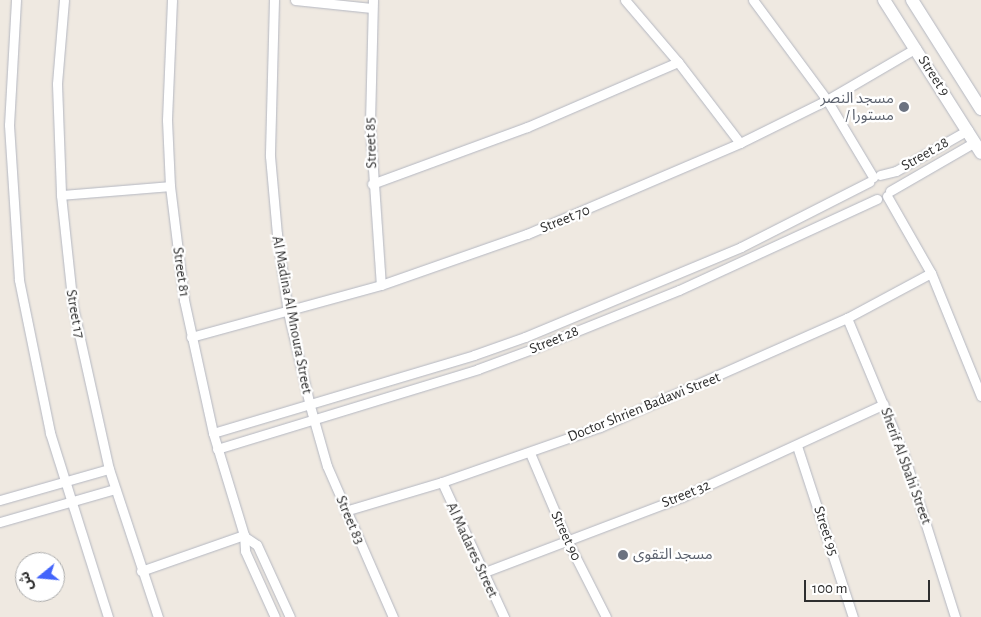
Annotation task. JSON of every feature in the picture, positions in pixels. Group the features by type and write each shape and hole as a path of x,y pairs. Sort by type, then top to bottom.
{"main road":[{"name":"Street 9","path":"884,0 978,148"},
{"name":"Street 9","path":"912,0 981,109"}],"street":[{"path":"16,0 9,125 15,237 36,374 65,482 108,617"},
{"name":"Street 17","path":"64,0 57,84 61,195 73,307 109,468 141,571 158,617"},
{"name":"Street 81","path":"172,0 167,120 170,186 191,337 217,449 244,536 245,551 275,617"},
{"name":"Al Madina Al Mnoura Street","path":"274,0 270,156 277,234 288,312 314,420"},
{"path":"295,0 372,4"},
{"path":"625,0 678,62 740,143"},
{"path":"753,0 827,100 874,178 889,181 888,194 930,273 981,396"},
{"name":"Street 85","path":"372,4 372,184 381,285"},
{"name":"Street 70","path":"191,337 381,285 527,234 740,143 827,100 916,48"},
{"path":"372,184 527,126 678,62"},
{"name":"Street 28","path":"213,433 310,406 474,355 672,278 818,210 874,178 896,171 968,130"},
{"name":"Street 28","path":"217,449 478,369 679,290 888,194 978,148"},
{"path":"874,178 868,191 877,199"},
{"path":"61,195 170,186"},
{"name":"Doctor Shrien Badawi Street","path":"345,511 530,453 708,381 847,318 930,273"},
{"name":"Sherif Al Sbahi Street","path":"847,318 884,404 923,507 955,617"},
{"path":"474,355 478,369"},
{"name":"Street 32","path":"482,573 682,497 798,446 884,404"},
{"name":"Street 83","path":"314,420 345,511 393,617"},
{"name":"Street 95","path":"798,446 853,617"},
{"name":"Street 90","path":"530,453 567,540 606,617"},
{"path":"0,500 109,468"},
{"name":"Al Madares Street","path":"442,482 482,573 504,617"},
{"path":"0,522 72,503 115,489"},
{"path":"141,571 244,536"},
{"name":"Street 81","path":"244,536 257,544 290,617"}],"place":[{"name":"مسجد النصر / مستورا","path":"904,107"},
{"name":"مسجد التقوى","path":"623,555"}]}
